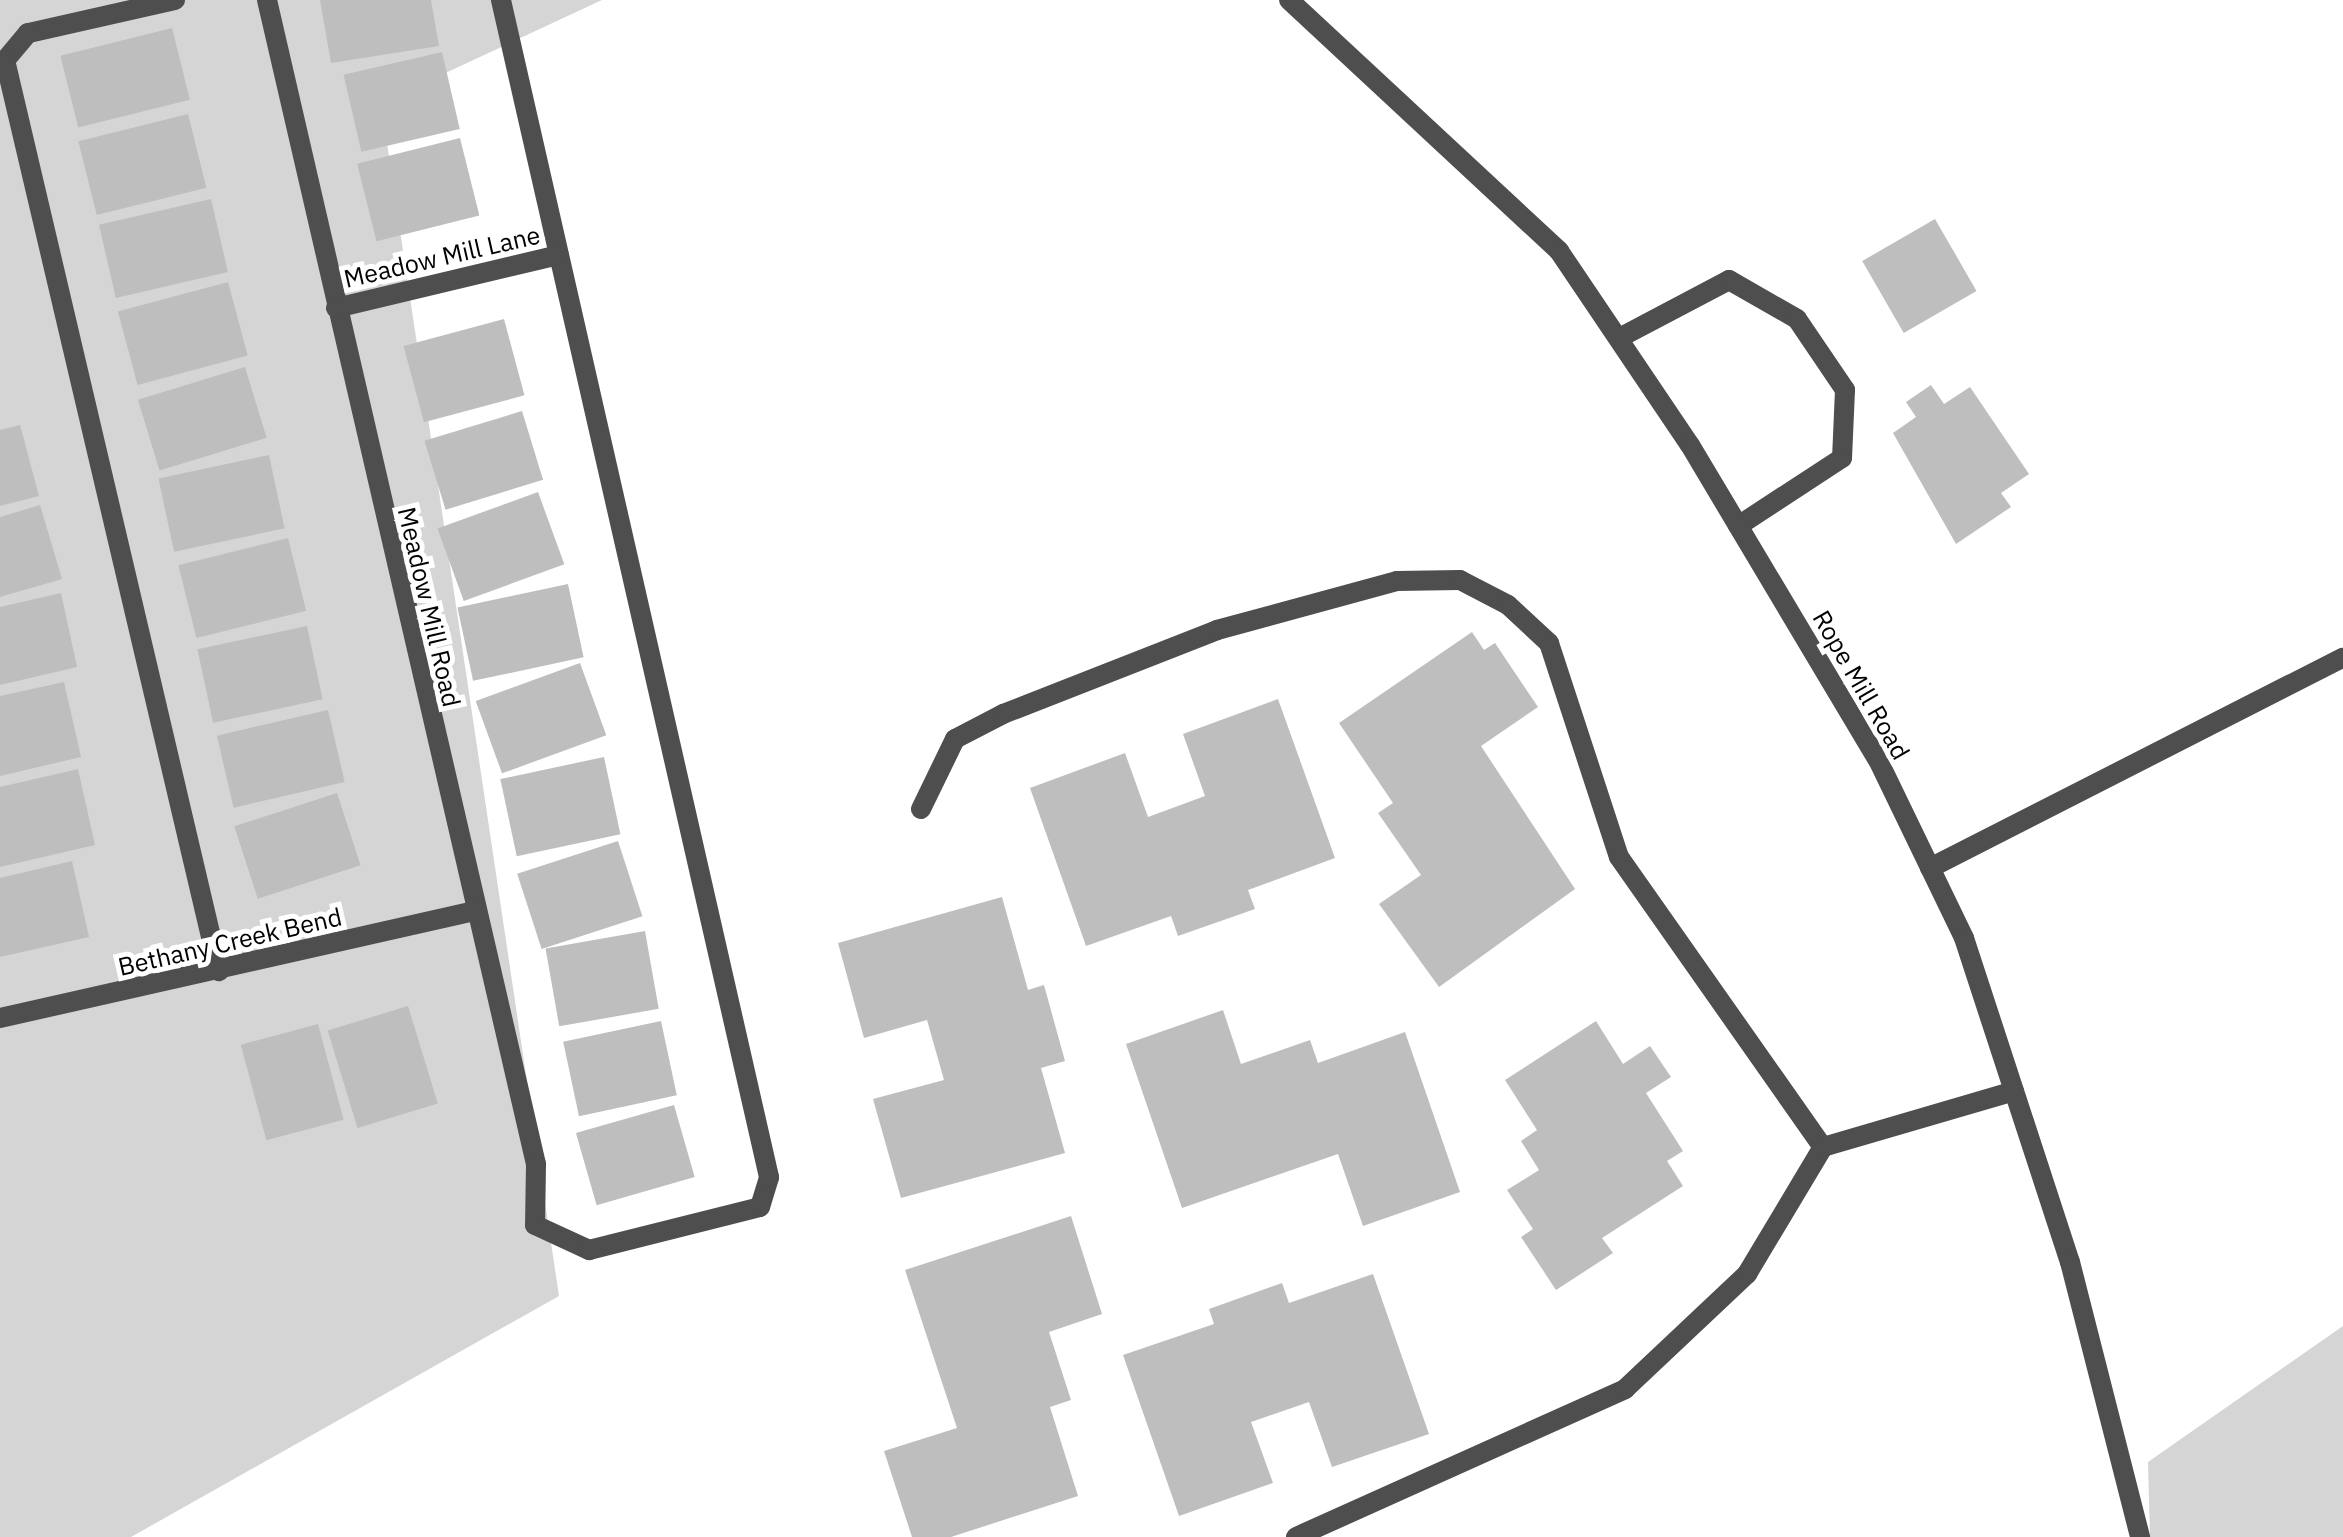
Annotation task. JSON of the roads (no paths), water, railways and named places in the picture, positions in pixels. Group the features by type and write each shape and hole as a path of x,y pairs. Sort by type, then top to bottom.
{"street":[{"path":"175,0 28,33 5,60 218,971"},
{"name":"Meadow Mill Road","path":"267,0 471,912 536,1164 535,1225 589,1250 760,1207 769,1195 559,256"},
{"path":"500,0 559,256"},
{"name":"Rope Mill Road","path":"1290,0 1559,251 1621,337 1878,760 1964,938 2070,1262 2140,1537"},
{"name":"Meadow Mill Lane","path":"336,308 559,256"},
{"path":"1621,337 1729,280 1796,320 1845,390 1842,458 1738,526"},
{"path":"920,810 955,739 1003,714 1217,630 1397,581 1460,580 1508,605 1549,643 1620,858 1823,1147"},
{"path":"1930,868 2343,658"},
{"name":"Bethany Creek Bend","path":"0,1018 471,912"},
{"path":"1296,1537 1625,1389 1746,1274 1823,1147 2014,1092"}]}
